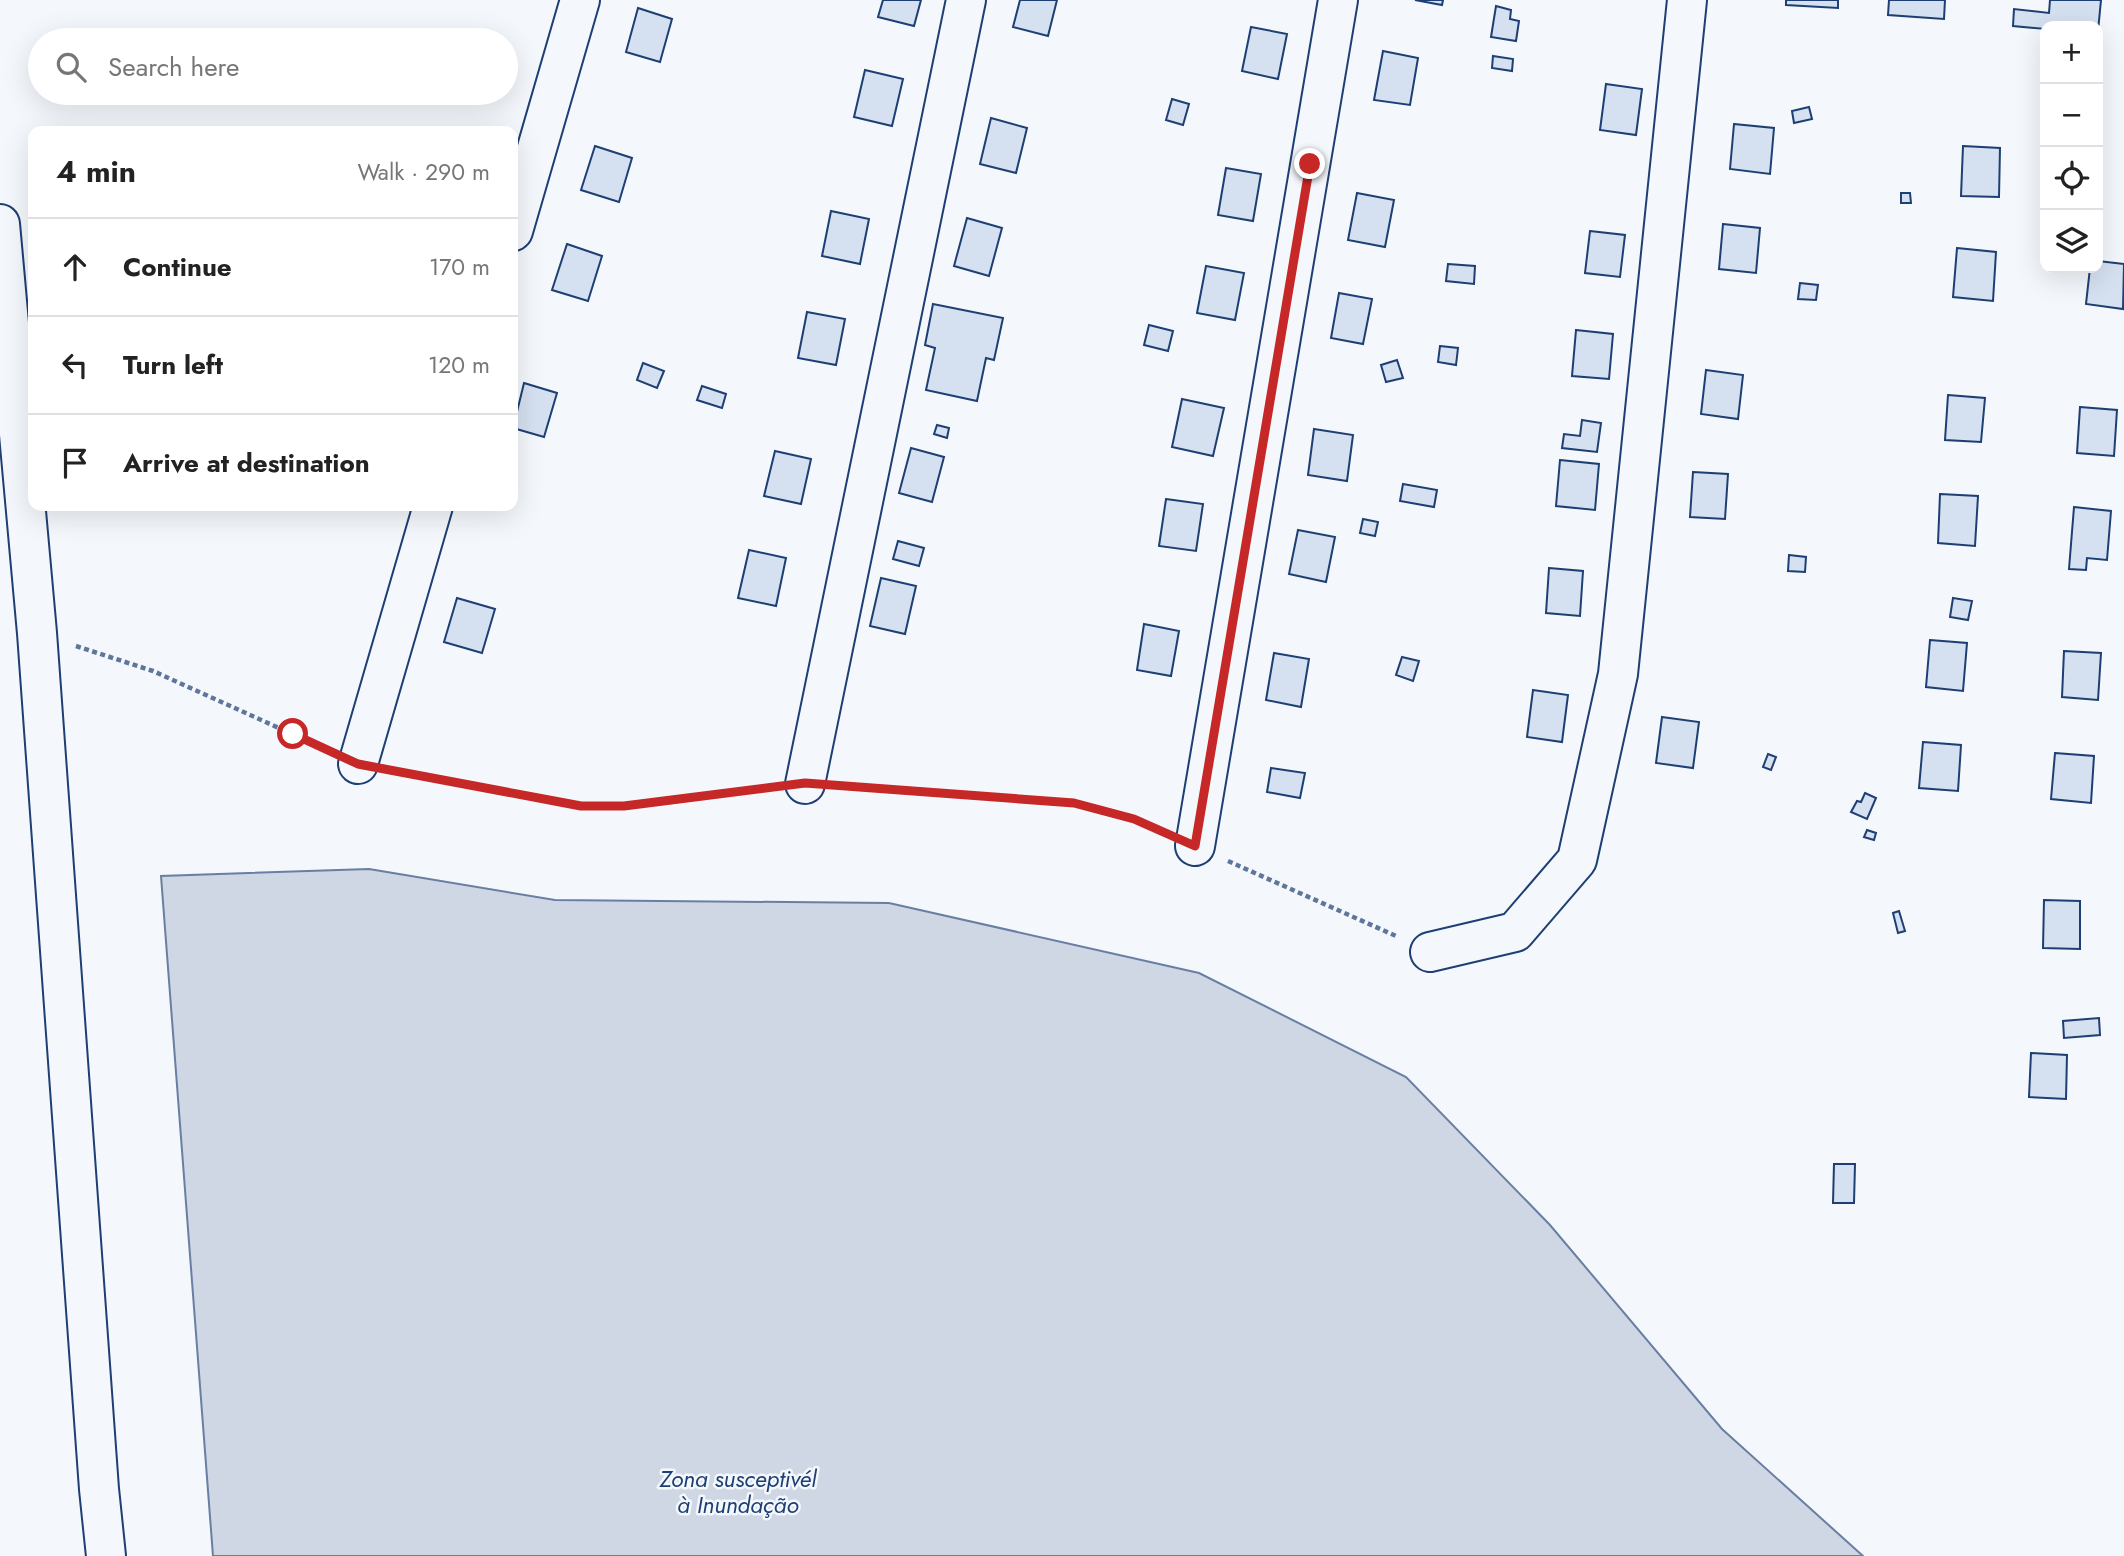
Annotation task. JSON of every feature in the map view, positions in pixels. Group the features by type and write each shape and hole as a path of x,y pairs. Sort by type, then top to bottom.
{"main road":[{"path":"518,215 580,0"},
{"path":"805,783 966,0"},
{"path":"1195,846 1338,0"},
{"path":"1430,952 1515,932 1577,860 1618,674 1686,0"},
{"path":"0,225 37,633 106,1556"},
{"path":"358,764 432,511"}],"path":[{"path":"37,633 153,671 358,764 581,806 624,806 805,783 1074,803 1134,819 1430,952"}],"water":[{"name":"Zona susceptivél à Inundação","path":"369,869 555,900 889,903 1199,973 1406,1077 1550,1225 1722,1429 1863,1556 213,1556 161,876"}],"building":[{"path":"883,0 921,0 914,26 878,17"},
{"path":"1020,0 1057,0 1048,36 1013,27"},
{"path":"1415,0 1443,0 1442,5"},
{"path":"1786,0 1838,0 1838,8 1786,5"},
{"path":"1889,0 1945,0 1944,19 1888,15"},
{"path":"2050,0 2101,0 2099,21 2040,21 2040,29 2013,26 2014,9 2049,13"},
{"path":"1496,6 1511,10 1510,19 1519,21 1516,41 1491,37"},
{"path":"638,8 672,19 660,62 626,52"},
{"path":"1251,27 1287,34 1278,79 1242,71"},
{"path":"1383,51 1418,58 1410,105 1374,100"},
{"path":"1493,56 1513,59 1512,71 1492,68"},
{"path":"865,70 903,79 892,126 854,117"},
{"path":"1606,84 1642,89 1636,135 1600,130"},
{"path":"1172,99 1189,104 1183,125 1166,120"},
{"path":"1809,107 1812,119 1794,123 1792,111"},
{"path":"991,118 1027,128 1016,173 980,164"},
{"path":"1734,124 1774,128 1770,174 1730,169"},
{"path":"595,146 632,158 619,202 581,190"},
{"path":"1963,146 2000,148 1999,197 1961,196"},
{"path":"1226,168 1261,174 1253,221 1218,215"},
{"path":"1357,193 1394,200 1385,247 1348,240"},
{"path":"1901,193 1910,193 1911,203 1901,203"},
{"path":"831,211 869,219 860,264 822,256"},
{"path":"967,218 1002,228 989,276 954,266"},
{"path":"1723,224 1760,228 1756,273 1719,269"},
{"path":"1590,231 1625,235 1620,277 1585,273"},
{"path":"567,244 602,256 588,301 552,290"},
{"path":"1957,248 1996,252 1993,301 1953,297"},
{"path":"2103,262 2124,264 2123,309 2086,304 2089,273 2103,273"},
{"path":"1448,264 1475,266 1474,284 1446,281"},
{"path":"1206,266 1244,273 1235,320 1197,313"},
{"path":"1800,283 1818,285 1816,300 1798,299"},
{"path":"1339,293 1372,299 1363,344 1331,338"},
{"path":"933,304 1003,318 994,360 986,358 977,401 926,390 935,348 925,345"},
{"path":"807,312 845,319 836,365 798,358"},
{"path":"1149,325 1173,331 1168,351 1144,345"},
{"path":"1576,330 1613,334 1609,379 1572,376"},
{"path":"1440,346 1458,348 1456,365 1438,362"},
{"path":"1397,360 1403,378 1386,382 1381,365"},
{"path":"643,363 664,371 657,388 637,380"},
{"path":"1706,370 1743,375 1738,419 1701,414"},
{"path":"524,383 557,393 544,437 518,429 518,408"},
{"path":"702,386 726,394 722,408 697,400"},
{"path":"1948,395 1985,398 1981,442 1945,440"},
{"path":"1182,399 1224,408 1213,456 1172,447"},
{"path":"2080,407 2117,410 2114,456 2077,453"},
{"path":"1582,420 1601,423 1597,452 1562,448 1564,434 1580,436"},
{"path":"937,425 949,428 947,438 934,434"},
{"path":"1314,429 1353,435 1347,481 1308,475"},
{"path":"911,448 944,457 932,502 899,493"},
{"path":"775,451 811,459 801,504 764,496"},
{"path":"1560,460 1599,464 1595,510 1556,506"},
{"path":"1693,472 1728,474 1725,519 1690,517"},
{"path":"1403,484 1437,490 1434,507 1400,501"},
{"path":"1940,494 1978,496 1975,546 1938,543"},
{"path":"1166,499 1203,504 1196,551 1159,546"},
{"path":"2074,507 2111,511 2107,560 2087,558 2086,570 2069,569"},
{"path":"1363,519 1378,522 1375,536 1360,533"},
{"path":"1298,530 1335,537 1326,582 1289,574"},
{"path":"898,541 924,548 919,566 893,559"},
{"path":"749,550 786,558 776,606 738,598"},
{"path":"1789,555 1806,557 1805,572 1788,571"},
{"path":"1549,568 1583,571 1580,616 1546,613"},
{"path":"881,578 916,586 905,634 870,626"},
{"path":"457,598 495,609 482,653 444,642"},
{"path":"1953,598 1972,601 1968,620 1950,617"},
{"path":"1144,624 1179,631 1171,676 1137,670"},
{"path":"1930,640 1967,643 1963,691 1926,687"},
{"path":"2064,651 2101,653 2098,700 2062,697"},
{"path":"1274,653 1309,659 1301,707 1266,700"},
{"path":"1402,657 1419,661 1413,681 1396,675"},
{"path":"1533,690 1568,695 1562,742 1527,737"},
{"path":"1662,717 1699,722 1693,768 1656,763"},
{"path":"1923,742 1961,745 1958,791 1919,788"},
{"path":"2055,753 2094,756 2091,803 2051,799"},
{"path":"1768,754 1776,757 1771,770 1763,767"},
{"path":"1271,768 1305,773 1300,798 1267,792"},
{"path":"1865,793 1876,798 1867,819 1851,812 1857,801 1861,802"},
{"path":"1867,830 1876,833 1874,840 1864,837"},
{"path":"2044,900 2080,901 2080,949 2043,948"},
{"path":"1899,911 1905,931 1898,933 1893,913"},
{"path":"2099,1018 2100,1035 2064,1038 2063,1021"},
{"path":"2031,1053 2067,1055 2066,1099 2029,1097"},
{"path":"1834,1164 1855,1164 1854,1203 1833,1203"}],"route":[{"path":"293,734 358,764 581,806 624,806 805,783 1074,803 1134,819 1195,846 1310,164"}]}
